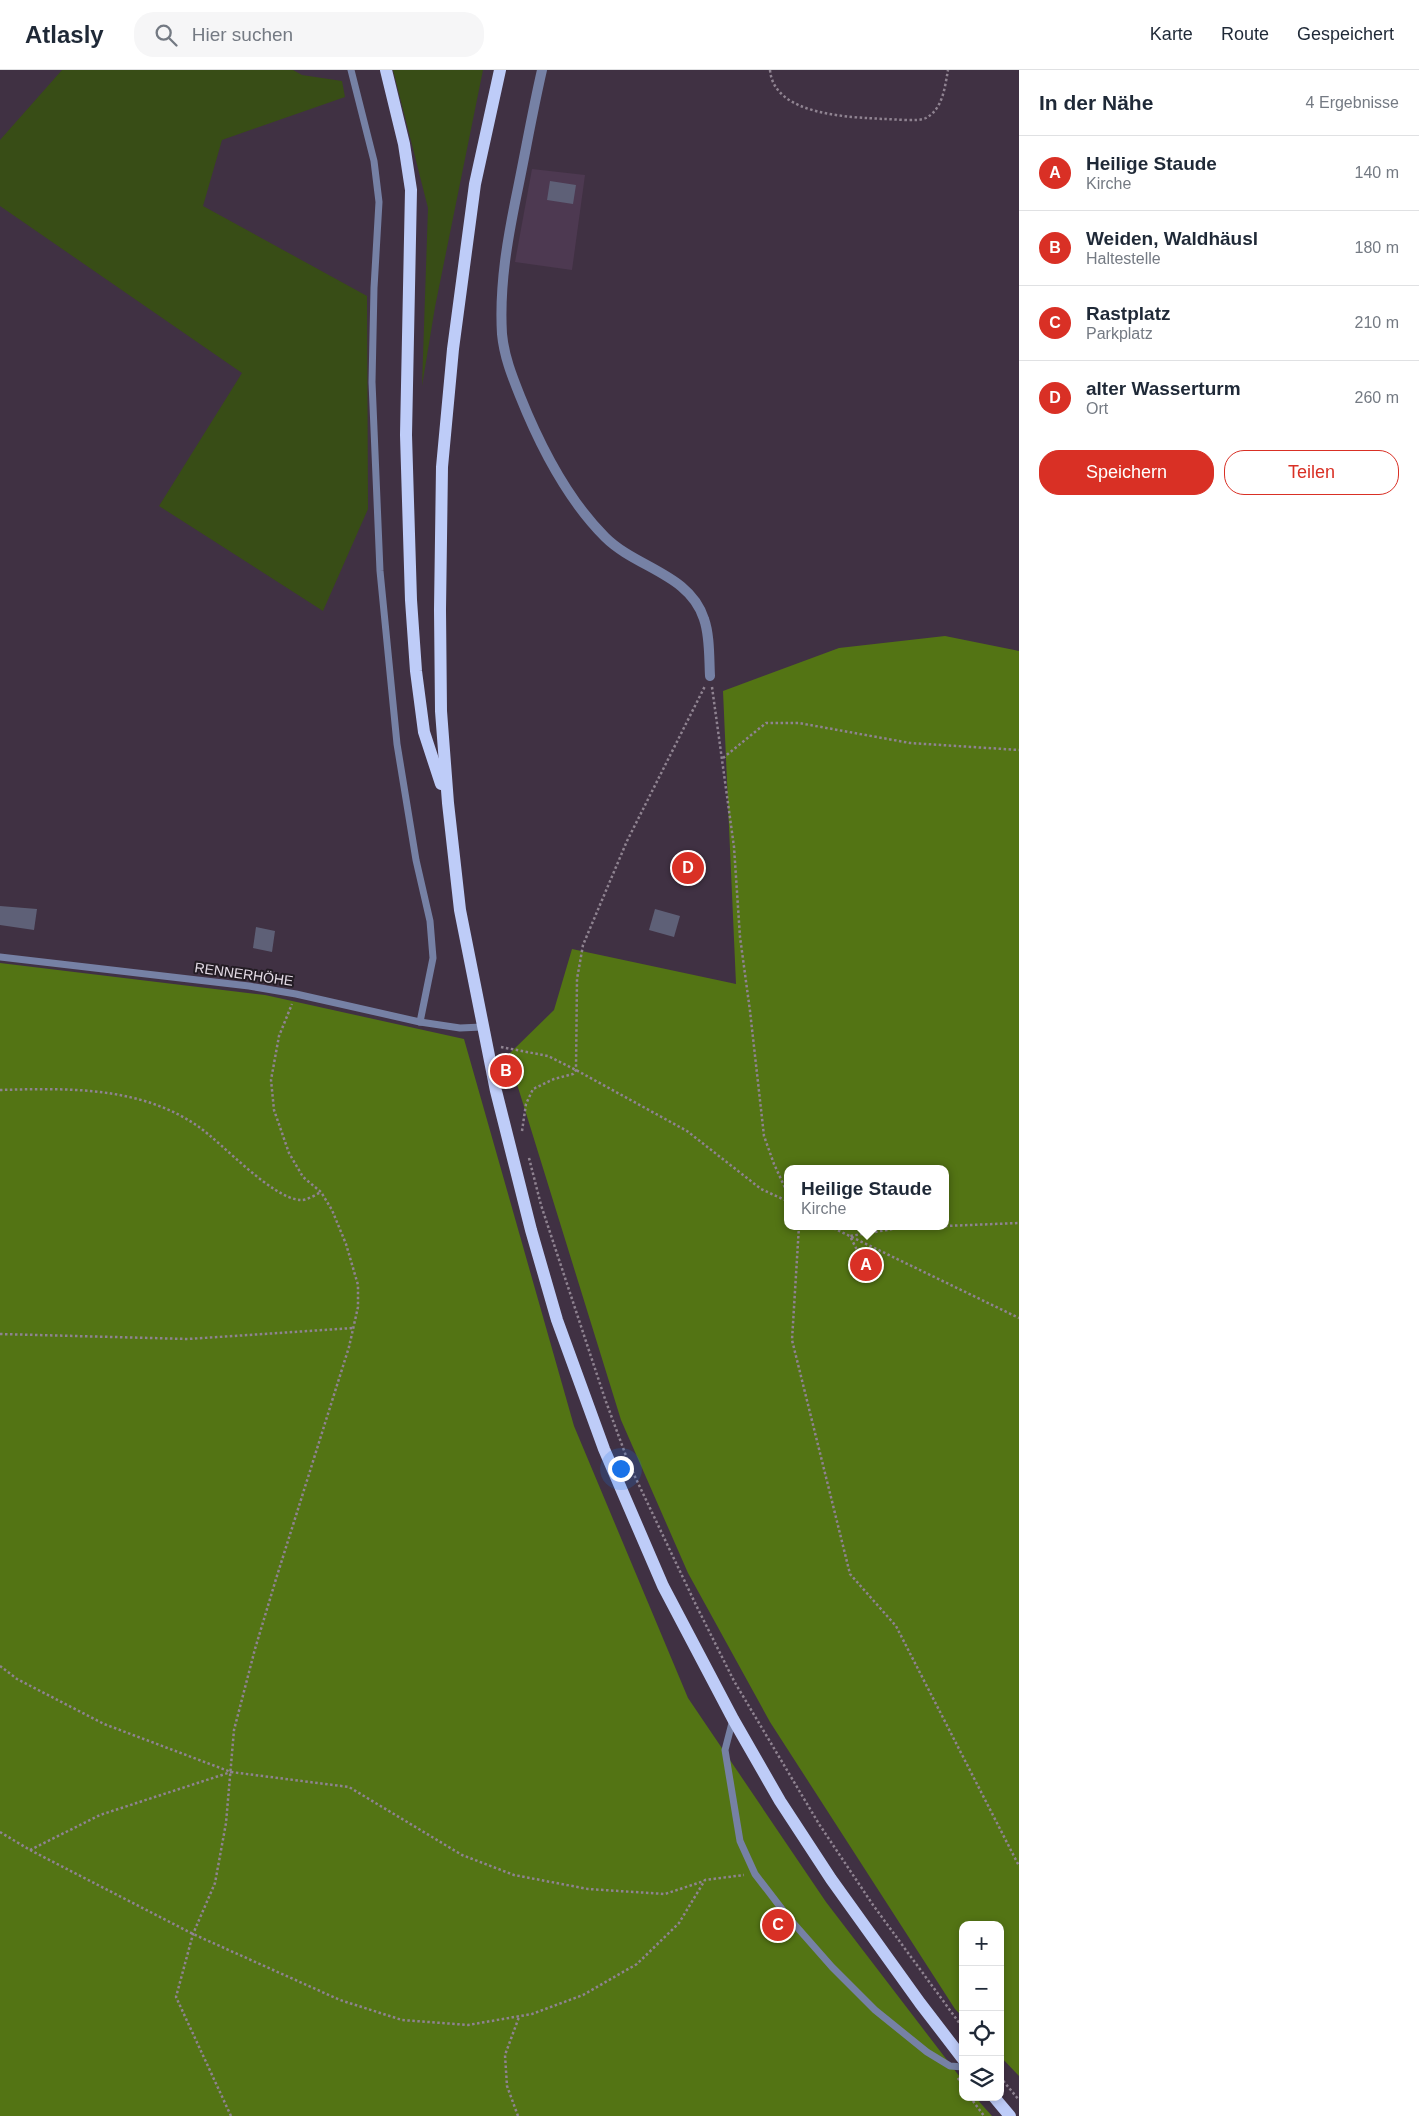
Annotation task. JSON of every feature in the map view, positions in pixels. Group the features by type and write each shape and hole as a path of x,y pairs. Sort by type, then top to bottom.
{"main road":[{"path":"386,70 404,144 411,190 407,301 406,435 410,600 415,662 424,732 448,803"},
{"path":"500,70 475,184 453,349 442,467 441,702 448,803 460,910 486,1045 531,1230 557,1320 601,1440 663,1586 733,1719 780,1800 831,1879 920,2003 961,2056"},
{"path":"997,2101 1010,2116"}],"street":[{"path":"542,70 510,231 502,285 502,336 508,365 543,450 586,516 618,548 683,586 694,598 704,620 710,676"}],"lane":[{"path":"351,70 374,161 379,202 374,288 372,382 380,571 388,669 397,744 416,860 430,921 433,958 420,1022"},
{"name":"RENNERHÖHE","path":"0,957 249,986 296,994 420,1022 460,1028 482,1027"},
{"path":"733,1719 724,1750 740,1841 755,1874 832,1967 875,2010 927,2052 950,2066 959,2067"}],"path":[{"path":"770,70 773,85 783,95 795,104 816,112 851,117 908,120 926,118 938,106 944,91 948,70"},
{"path":"710,676 734,847 740,937 764,1136 784,1186"},
{"path":"524,1139 522,1129 524,1112 533,1089 554,1079 573,1074 576,1070 577,979 583,945 627,842 710,676"},
{"path":"723,758 766,723 799,723 910,743 1019,750"},
{"path":"231,2116 176,1996 193,1934 216,1883 226,1823 234,1730 255,1649 354,1328 358,1307 358,1286 346,1244 332,1210 321,1192 303,1177 289,1153 274,1110 271,1080 279,1036 296,994"},
{"path":"486,1045 519,1049 548,1056 576,1070 687,1131 761,1189 784,1200"},
{"path":"0,1090 50,1088 107,1091 166,1108 199,1127 241,1164 286,1197 301,1201 321,1192"},
{"path":"529,1158 544,1214 605,1399 629,1464 696,1605 734,1681 818,1824 959,2022"},
{"path":"949,1226 1019,1223"},
{"path":"799,1230 792,1340 850,1574 896,1626 1019,1866"},
{"path":"837,1230 1019,1318"},
{"path":"850,1236 887,1230"},
{"path":"850,1236 861,1258"},
{"path":"0,1334 188,1338 354,1328"},
{"path":"0,1666 17,1679 104,1724 230,1772 349,1787 462,1855 514,1875 588,1889 665,1894 705,1880 755,1874"},
{"path":"30,1850 100,1815 230,1772"},
{"path":"0,1832 30,1850 193,1934 340,2000 402,2020 468,2025 532,2014 583,1995 637,1964 679,1923 705,1880"},
{"path":"518,2116 507,2086 505,2055 519,2016"},
{"path":"1004,2082 1019,2100"},
{"path":"973,2101 984,2116"}],"shaded area":[{"path":"532,169 585,175 572,270 515,262"}],"green space":[{"path":"62,70 293,70 302,75 342,81 345,97 222,140 203,206 367,296 368,509 323,611 159,506 242,373 0,206 0,140"},
{"path":"393,70 483,70 435,307 422,386 428,208"},
{"path":"945,636 1019,651 1019,2076 1004,2060 1004,1921 959,1921 959,2013 770,1722 688,1573 621,1420 508,1055 554,1010 572,949 736,984 723,691 839,648"},
{"path":"0,963 265,995 464,1039 574,1426 688,1698 826,1902 959,2076 959,2101 979,2101 992,2116 0,2116"}],"building":[{"path":"550,181 576,185 573,204 547,200"},
{"path":"0,906 37,909 34,930 0,925"},
{"path":"655,909 680,916 674,937 649,930"},
{"path":"256,927 275,931 272,952 253,948"}],"place":[{"name":"alter Wasserturm","path":"688,868"},
{"name":"Weiden, Waldhäusl","path":"506,1071"},
{"name":"Heilige Staude","path":"866,1265"},
{"name":"Rastplatz","path":"778,1925"}]}
